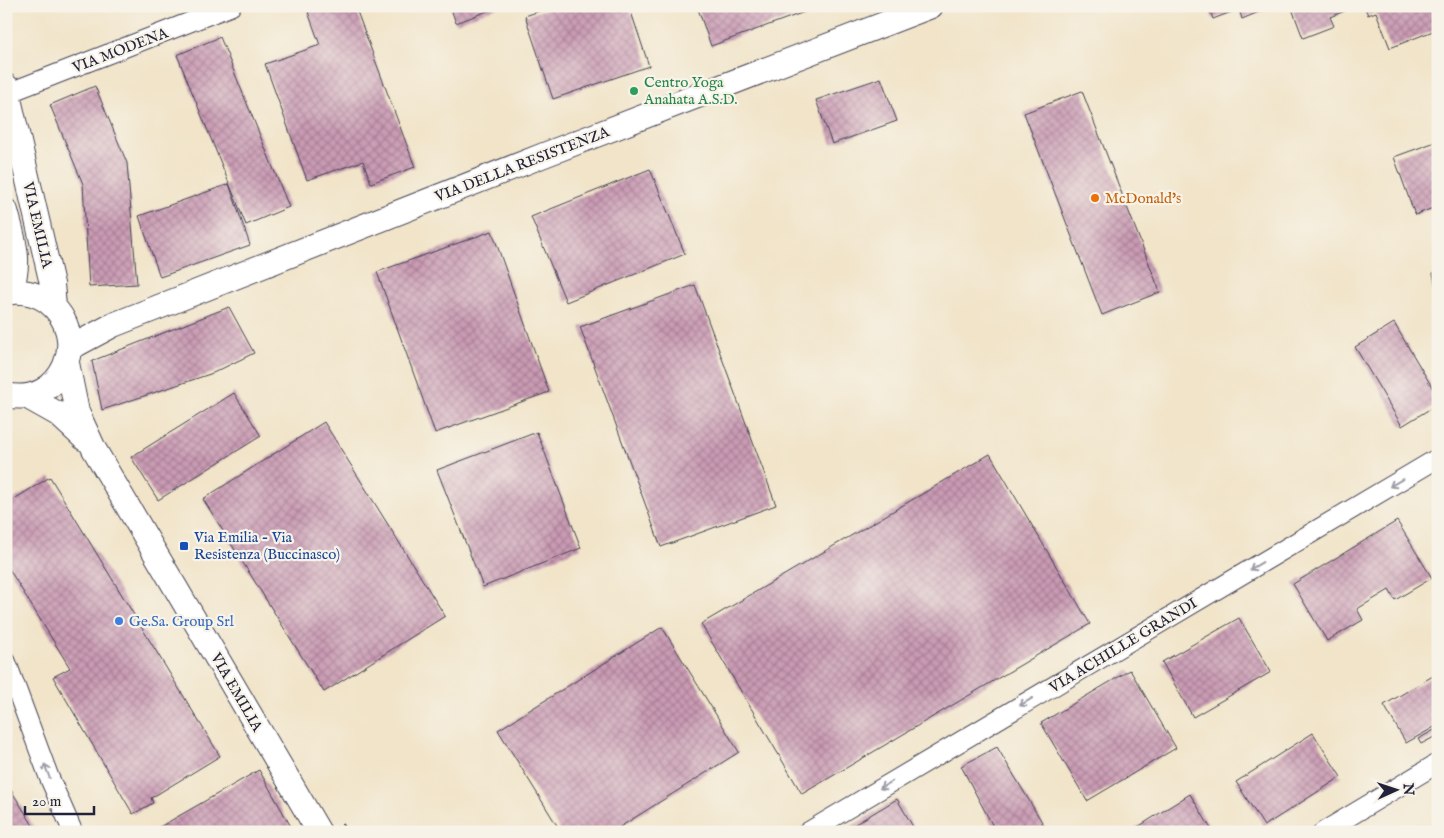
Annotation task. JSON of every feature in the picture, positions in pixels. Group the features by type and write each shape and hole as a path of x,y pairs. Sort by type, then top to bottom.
{"street":[{"name":"VIA MODENA","path":"7,90 231,6"},
{"name":"VIA DELLA RESISTENZA","path":"68,355 114,325 562,148 931,6"},
{"name":"VIA EMILIA","path":"7,90 57,309 67,328 68,355 77,412 94,449 319,832"},
{"name":"VIA EMILIA","path":"6,211 16,250 15,279 8,293"},
{"path":"8,293 30,293 42,298 73,318 114,325"},
{"path":"16,396 36,394 56,380 62,372 68,355"},
{"name":"VIA EMILIA","path":"16,396 58,414 94,449"},
{"name":"VIA ACHILLE GRANDI","path":"808,832 1438,458"},
{"path":"6,662 49,777 73,832"},
{"path":"1323,832 1438,763"}],"building":[{"path":"324,6 355,6 415,167 371,183 363,161 307,180 265,64 320,45 308,12"},
{"path":"450,6 501,6 456,23"},
{"path":"554,6 629,6 649,66 553,99 525,16"},
{"path":"697,6 821,6 711,46"},
{"path":"1208,6 1273,6 1242,19 1239,9 1213,19"},
{"path":"1291,6 1357,6 1330,17 1334,26 1303,38"},
{"path":"1364,6 1436,6 1438,11 1438,29 1390,48 1376,12 1368,15"},
{"path":"220,37 289,207 246,225 177,55"},
{"path":"881,78 897,121 832,144 816,100"},
{"path":"95,86 127,163 137,284 89,287 83,184 50,105"},
{"path":"1082,91 1160,292 1102,315 1024,113"},
{"path":"1438,141 1438,206 1415,215 1394,157"},
{"path":"650,169 685,254 566,302 531,217"},
{"path":"229,184 250,245 160,277 139,216"},
{"path":"492,231 549,392 435,433 377,272"},
{"path":"1438,272 1438,295 1437,295 1433,273"},
{"path":"695,285 776,505 661,547 580,327"},
{"path":"229,307 254,353 213,373 102,410 92,361"},
{"path":"1394,323 1438,397 1438,404 1402,426 1355,347"},
{"path":"234,393 261,436 158,500 131,457"},
{"path":"324,422 445,616 324,692 203,499"},
{"path":"537,432 581,548 483,587 437,470"},
{"path":"990,454 1090,624 802,794 701,624"},
{"path":"50,477 220,756 151,798 153,803 133,814 53,677 70,668 6,564 6,504"},
{"path":"1397,521 1432,578 1395,600 1389,590 1357,609 1363,620 1327,641 1293,584"},
{"path":"1239,618 1271,672 1193,717 1162,662"},
{"path":"662,627 739,752 612,832 561,832 498,730"},
{"path":"1130,670 1176,748 1087,801 1041,723"},
{"path":"1438,673 1438,725 1406,743 1384,705"},
{"path":"1438,728 1438,735 1421,744 1418,739"},
{"path":"1313,733 1341,777 1264,826 1236,782"},
{"path":"997,747 1048,832 996,832 961,766"},
{"path":"259,770 294,832 151,832"},
{"path":"6,782 37,832 6,832"},
{"path":"1190,794 1213,832 1130,832"},
{"path":"897,799 916,832 842,832"}],"place":[{"name":"Centro Yoga Anahata A.S.D.","path":"634,91"},
{"name":"McDonald's","path":"1095,198"},
{"name":"Via Emilia - Via Resistenza (Buccinasco)","path":"184,546"},
{"name":"Ge.Sa. Group Srl","path":"119,621"}]}
